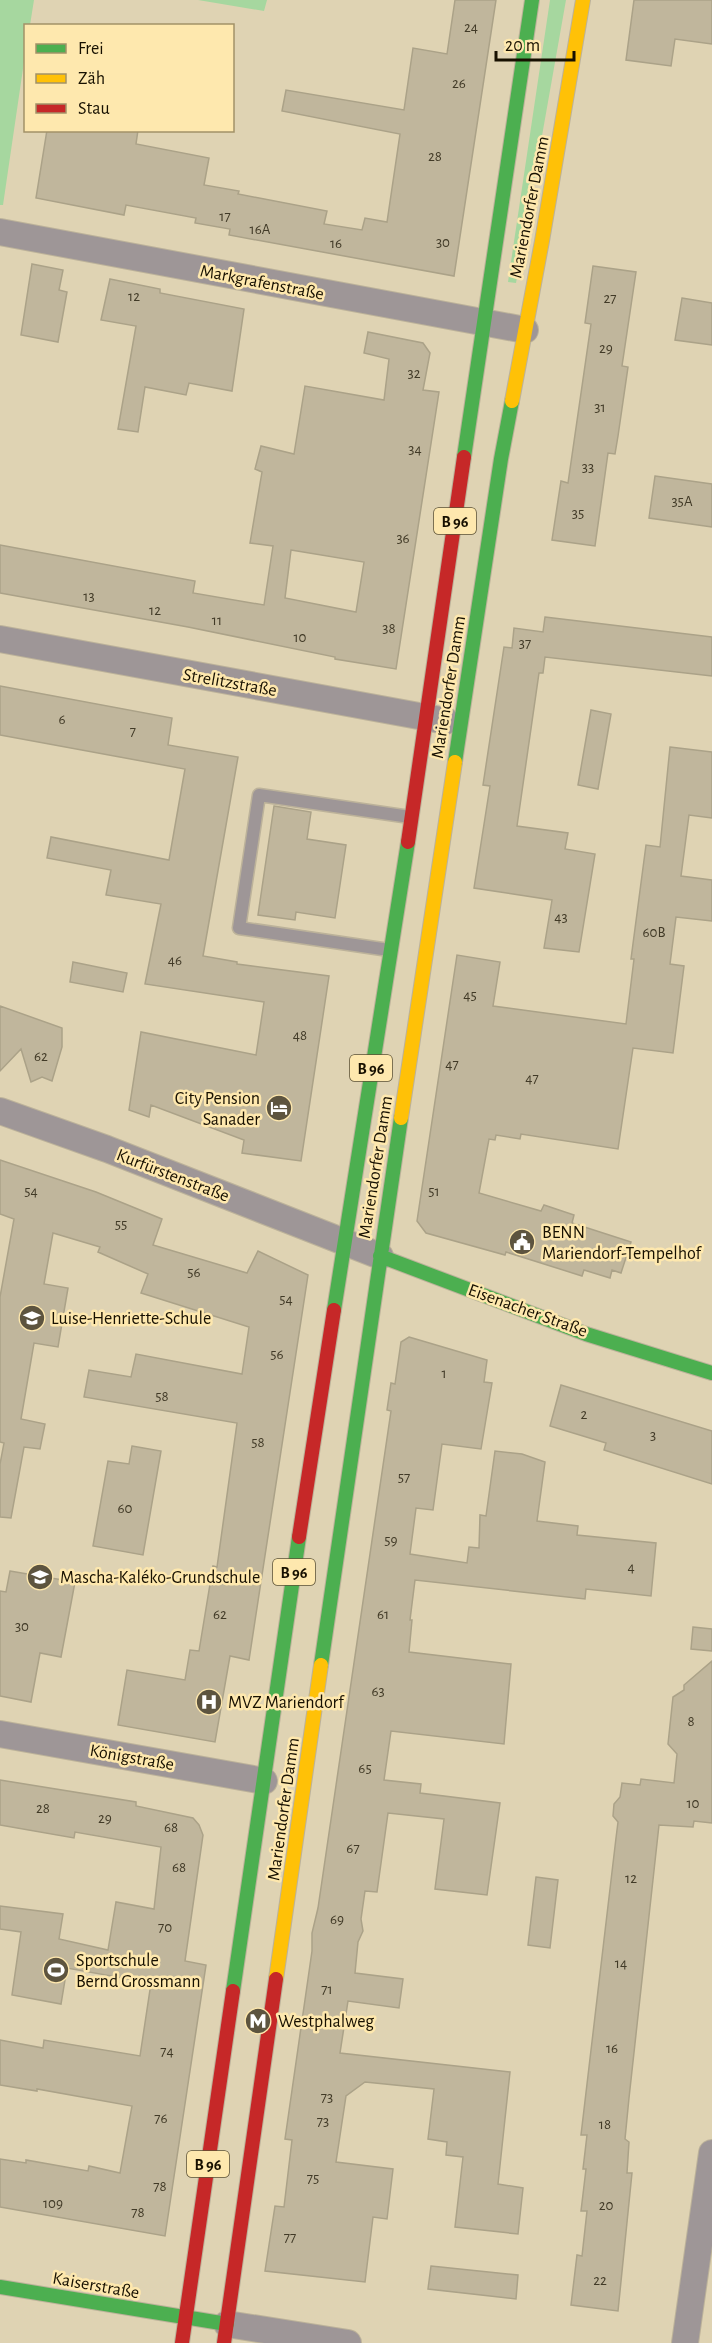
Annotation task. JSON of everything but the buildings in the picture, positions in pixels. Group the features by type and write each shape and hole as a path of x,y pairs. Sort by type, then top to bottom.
{"main road":[{"name":"Mariendorfer Damm","path":"182,2343 309,1466 427,717 532,0"},
{"name":"Mariendorfer Damm","path":"225,2334 380,1256 501,459 570,84 583,0"},
{"name":"Eisenacher Straße","path":"380,1256 677,1364 712,1373"},
{"name":"Kaiserstraße","path":"0,2287 186,2318"},
{"path":"186,2318 225,2334"}],"street":[{"name":"Markgrafenstraße","path":"0,232 525,330"},
{"name":"Strelitzstraße","path":"0,639 461,723"},
{"name":"Kurfürstenstraße","path":"0,1111 107,1149 345,1242"},
{"name":"Eisenacher Straße","path":"345,1242 380,1256"},
{"name":"Königstraße","path":"0,1734 264,1781"},
{"path":"685,2343 712,2153"},
{"path":"225,2334 348,2343"}],"lane":[{"path":"390,950 239,928 259,795 411,818"}],"green space":[{"path":"0,0 34,0 30,24 24,24 24,62 3,205 0,205"},
{"path":"198,0 267,0 264,11"},
{"path":"550,0 566,0 516,283 508,282"}],"traffic: fast":[{"path":"464,457 532,0"},
{"path":"455,762 501,459 512,401"},
{"path":"334,1310 408,842"},
{"path":"321,1665 401,1118"},
{"path":"380,1256 586,1334 712,1373"},
{"path":"233,1991 299,1537"},
{"path":"0,2287 227,2324"}],"traffic: slow":[{"path":"512,401 583,0"},
{"path":"401,1118 455,762"},
{"path":"276,1979 321,1665"}],"traffic: jam":[{"path":"408,842 464,457"},
{"path":"299,1537 334,1310"},
{"path":"224,2343 276,1979"},
{"path":"182,2343 233,1991"}],"place":[{"name":"City Pension Sanader","path":"279,1108"},
{"name":"BENN Mariendorf-Tempelhof","path":"522,1242"},
{"name":"Luise-Henriette-Schule","path":"32,1318"},
{"name":"Mascha-Kaléko-Grundschule","path":"40,1577"},
{"name":"MVZ Mariendorf","path":"209,1702"},
{"name":"Sportschule Bernd Grossmann","path":"56,1970"},
{"name":"Westphalweg","path":"258,2021"}]}
